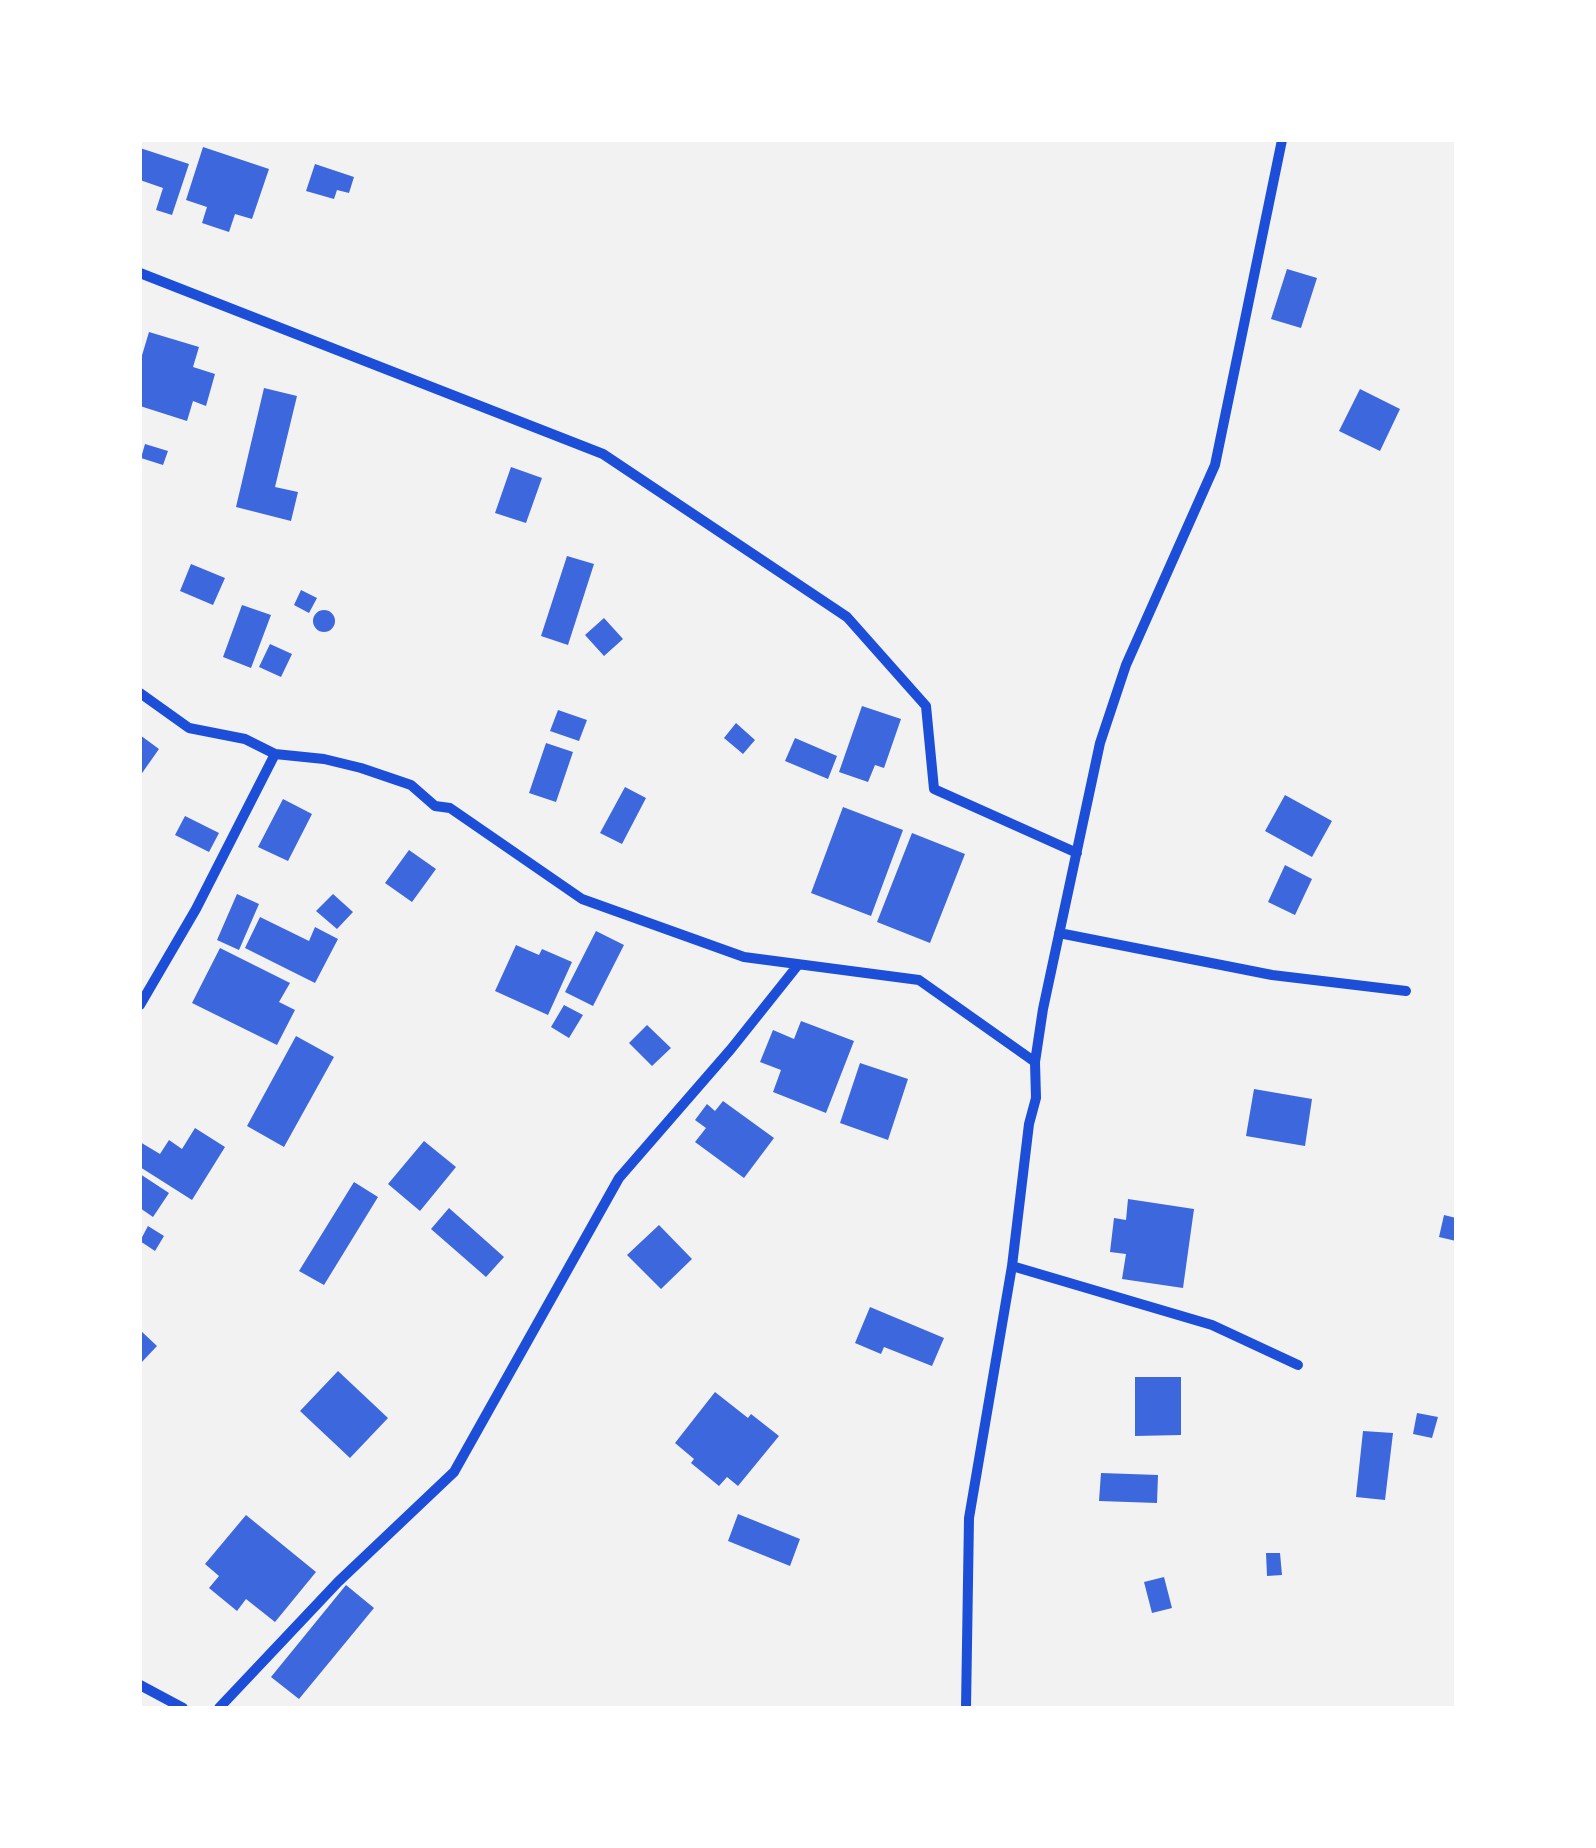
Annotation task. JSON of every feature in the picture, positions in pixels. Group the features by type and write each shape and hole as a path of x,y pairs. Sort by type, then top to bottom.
{"street":[{"path":"966,1708 969,1518 1012,1266 1029,1124 1036,1098 1035,1062 1042,1008 1100,743 1126,665 1216,465 1282,140"},
{"path":"140,273 603,454 847,617 926,706 934,789 1077,852"},
{"path":"140,693 189,728 245,739 275,754 324,760 411,785 435,806 450,808 582,898 744,957 919,980 1035,1062"},
{"path":"140,1006 196,908 275,754"},
{"path":"1059,934 1272,975 1406,990"},
{"path":"219,1708 338,1582 454,1472 618,1178 732,1048 798,965"},
{"path":"1012,1266 1212,1325 1298,1365"},
{"path":"140,1684 184,1708"}],"building":[{"path":"203,147 269,169 252,219 235,214 229,232 202,223 207,207 186,200"},
{"path":"140,148 189,164 172,215 156,210 163,188 140,180"},
{"path":"315,164 354,177 349,193 337,190 334,199 306,191"},
{"path":"1287,269 1317,278 1301,328 1271,319"},
{"path":"149,332 199,347 193,367 215,374 206,406 193,401 187,421 140,406 140,362"},
{"path":"264,388 297,396 275,487 298,492 291,521 236,507"},
{"path":"1360,389 1400,409 1380,451 1339,431"},
{"path":"145,444 168,451 163,465 141,458"},
{"path":"511,467 542,478 526,523 495,513"},
{"path":"567,556 594,564 568,645 541,636"},
{"path":"191,564 225,578 213,605 180,591"},
{"path":"301,590 317,598 309,613 294,605"},
{"path":"242,605 271,615 251,668 223,657"},
{"path":"324,610 332,613 332,629 324,632 316,629 313,621 316,613"},
{"path":"604,618 623,639 604,656 585,635"},
{"path":"270,644 292,654 281,677 259,667"},
{"path":"862,706 901,719 884,768 875,765 868,782 839,772"},
{"path":"558,710 587,720 579,741 550,731"},
{"path":"736,723 755,740 743,754 724,738"},
{"path":"140,735 159,749 140,776"},
{"path":"795,738 837,756 828,779 785,761"},
{"path":"546,743 573,752 556,802 529,793"},
{"path":"625,787 646,798 622,844 600,833"},
{"path":"1285,795 1332,821 1312,857 1265,831"},
{"path":"283,799 312,814 288,861 258,847"},
{"path":"843,807 903,830 871,916 811,893"},
{"path":"185,816 219,833 209,852 175,835"},
{"path":"912,833 965,854 930,943 877,922"},
{"path":"409,850 436,869 412,902 385,883"},
{"path":"1285,865 1312,879 1295,915 1268,902"},
{"path":"237,894 259,904 239,950 217,940"},
{"path":"333,894 353,912 337,929 316,911"},
{"path":"260,917 309,941 315,927 338,939 315,983 245,948"},
{"path":"596,931 624,945 593,1006 565,992"},
{"path":"516,945 539,955 542,949 572,962 548,1015 495,991"},
{"path":"220,948 290,983 279,1002 295,1010 277,1045 192,1003"},
{"path":"564,1005 583,1015 569,1038 551,1027"},
{"path":"801,1021 854,1041 826,1113 773,1092 781,1070 760,1062 773,1030 794,1039"},
{"path":"647,1025 671,1048 652,1066 629,1043"},
{"path":"296,1036 334,1057 284,1147 247,1126"},
{"path":"860,1063 908,1079 888,1140 840,1123"},
{"path":"1254,1089 1312,1099 1305,1146 1246,1136"},
{"path":"723,1101 774,1138 744,1178 695,1142 706,1128 695,1120 707,1104 715,1111"},
{"path":"195,1128 225,1147 192,1200 140,1167 140,1142 160,1154 169,1140 182,1149"},
{"path":"424,1141 456,1167 420,1211 388,1184"},
{"path":"140,1174 169,1193 153,1217 140,1208"},
{"path":"354,1182 378,1197 324,1285 299,1271"},
{"path":"1128,1199 1194,1209 1183,1288 1122,1279 1126,1254 1110,1252 1114,1218 1126,1220"},
{"path":"449,1208 504,1257 486,1277 431,1229"},
{"path":"1444,1215 1456,1218 1456,1241 1439,1237"},
{"path":"659,1225 692,1259 661,1289 627,1255"},
{"path":"148,1226 164,1236 155,1251 140,1241"},
{"path":"870,1307 944,1338 932,1366 884,1347 881,1354 855,1343"},
{"path":"140,1330 157,1346 140,1364"},
{"path":"338,1371 388,1418 350,1458 300,1411"},
{"path":"1135,1377 1181,1377 1181,1435 1135,1436"},
{"path":"715,1392 779,1436 738,1486 727,1477 719,1486 691,1463 694,1459 675,1443"},
{"path":"1417,1413 1438,1417 1432,1438 1413,1434"},
{"path":"1363,1431 1393,1433 1385,1500 1356,1497"},
{"path":"1101,1473 1158,1475 1157,1503 1099,1501"},
{"path":"738,1514 800,1539 790,1566 728,1541"},
{"path":"246,1515 316,1572 275,1622 246,1599 237,1611 209,1588 219,1576 205,1564"},
{"path":"1266,1553 1280,1553 1282,1575 1267,1576"},
{"path":"1164,1577 1172,1608 1152,1613 1144,1582"},
{"path":"346,1585 374,1608 299,1699 271,1677"}]}
